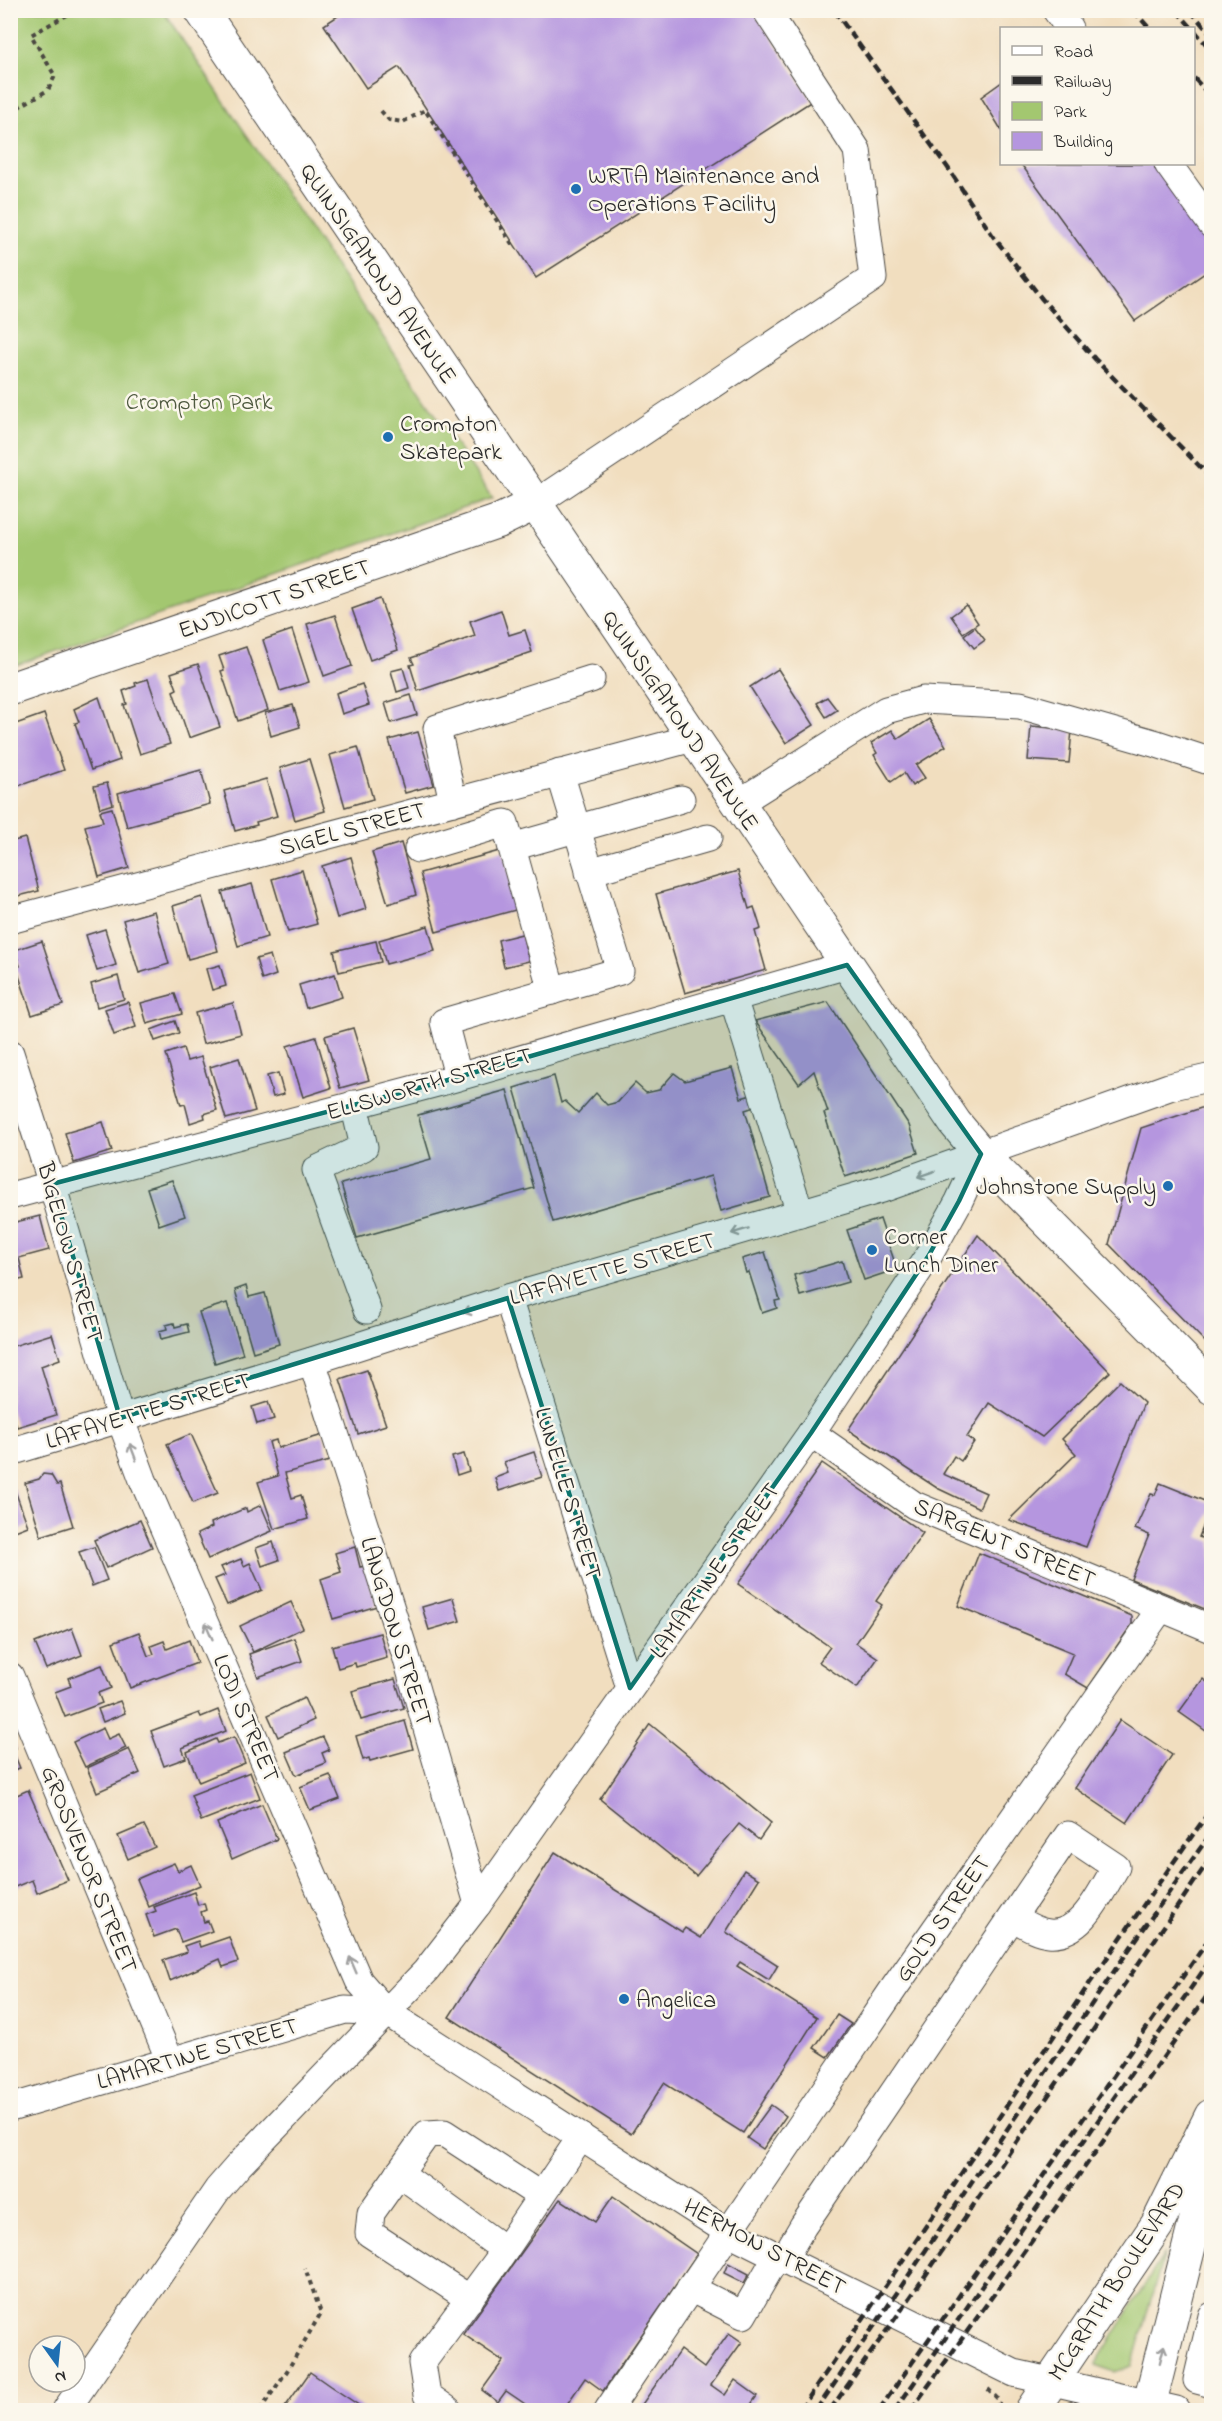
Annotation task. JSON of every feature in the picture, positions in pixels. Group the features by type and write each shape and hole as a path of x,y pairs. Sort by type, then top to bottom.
{"main road":[{"name":"QUINSIGAMOND AVENUE","path":"201,10 935,1095 981,1154 1212,1388"},
{"name":"ENDICOTT STREET","path":"10,689 499,521 536,503"},
{"path":"1158,2408 1204,2220 1211,2115"},
{"name":"MCGRATH BOULEVARD","path":"1032,2410 1157,2225 1211,2115"}],"street":[{"path":"536,503 873,278 858,150 766,10"},
{"path":"1056,10 1068,27"},
{"path":"1169,165 1212,225"},
{"path":"453,802 437,728 591,679"},
{"path":"737,804 886,710 923,700 1020,705 1212,762"},
{"name":"SIGEL STREET","path":"10,920 693,738"},
{"path":"458,1076 444,1022 620,971 560,773"},
{"path":"512,847 681,799"},
{"path":"418,849 505,823 552,991"},
{"path":"589,872 708,838"},
{"name":"ELLSWORTH STREET","path":"10,1196 458,1076 847,965"},
{"path":"734,998 800,1213"},
{"name":"BIGELOW STREET","path":"10,1053 52,1184 120,1418"},
{"name":"LAFAYETTE STREET","path":"10,1452 508,1298 910,1180 1169,1087 1212,1077"},
{"path":"354,1104 364,1147 316,1170 367,1310"},
{"name":"LAMARTINE STREET","path":"66,2410 218,2189 426,1971 478,1904 811,1432 929,1256 981,1154"},
{"name":"LUNELLE STREET","path":"508,1298 630,1688"},
{"name":"LANGDON STREET","path":"312,1360 406,1656 478,1904"},
{"name":"LODI STREET","path":"120,1418 143,1480 359,1981 386,2012"},
{"name":"SARGENT STREET","path":"811,1432 914,1505 1212,1629"},
{"name":"GOLD STREET","path":"608,2410 894,1988 1161,1608"},
{"name":"GROSVENOR STREET","path":"10,1676 170,2061"},
{"path":"690,2288 743,2315 1014,1918"},
{"name":"LAMARTINE STREET","path":"10,2108 345,2010 386,2012"},
{"name":"HERMON STREET","path":"386,2012 728,2231 780,2258 1025,2377 1158,2408"},
{"path":"470,2299 369,2233 371,2213 427,2134 444,2133 541,2196"},
{"path":"448,2410 427,2395 422,2363 505,2250 581,2137"},
{"path":"399,2173 505,2250"},
{"path":"1212,2316 1197,2380 1212,2384"}],"path":[{"path":"10,111 48,90 54,76 31,35 76,10"},
{"path":"381,111 388,120 403,122 425,110 514,247"},
{"path":"260,2410 287,2371 321,2313 305,2268"},
{"path":"998,2399 1000,2410"}],"highlighted area":[{"path":"847,965 981,1154 959,1201 929,1255 811,1433 630,1688 508,1298 120,1418 52,1184 441,1082"}],"green space":[{"name":"Crompton Park","path":"11,10 163,11 492,498 11,667"},
{"path":"1164,2254 1132,2366 1115,2372 1095,2365"}],"building":[{"name":"WRTA Maintenance and Operations Facility","path":"347,10 753,10 812,101 536,278 399,67 366,88 324,25"},
{"path":"1000,83 1000,128 981,97"},
{"path":"1022,165 1155,165 1212,245 1212,268 1135,321"},
{"path":"380,599 398,650 370,660 352,609"},
{"path":"966,605 978,623 963,633 951,616"},
{"path":"501,610 509,635 525,630 532,652 418,691 410,665 414,664 411,658 475,636 470,621"},
{"path":"335,615 352,666 324,676 307,624"},
{"path":"975,627 985,640 974,648 964,635"},
{"path":"292,630 309,682 280,691 263,640"},
{"path":"246,647 268,710 238,721 221,671 224,670 219,656"},
{"path":"198,664 220,727 189,738 173,691 177,689 171,673"},
{"path":"403,668 409,688 397,692 391,671"},
{"path":"778,669 814,725 786,743 750,687"},
{"path":"148,679 170,744 140,754 124,705 127,704 123,691 136,686 135,683"},
{"path":"362,684 369,705 342,714 336,693"},
{"path":"411,695 417,715 391,723 385,703"},
{"path":"99,697 120,760 91,770 75,723 79,722 74,709"},
{"path":"827,697 837,710 826,717 817,703"},
{"path":"293,705 300,727 271,736 265,713"},
{"path":"44,714 64,770 10,789 10,726"},
{"path":"929,719 946,746 916,765 925,778 912,786 904,773 891,782 874,755 877,753 871,743 892,730 898,739"},
{"path":"1031,726 1072,730 1069,763 1028,760"},
{"path":"418,732 434,785 405,793 389,740"},
{"path":"358,747 373,799 345,807 330,755"},
{"path":"309,759 325,811 295,820 280,768"},
{"path":"201,770 210,804 127,827 118,793"},
{"path":"266,779 277,816 235,831 224,791"},
{"path":"107,783 113,804 100,808 94,786"},
{"path":"112,808 129,868 99,877 85,826 103,822 100,811"},
{"path":"25,838 39,891 10,898 10,842"},
{"path":"401,843 416,895 388,904 372,852"},
{"path":"503,850 519,909 436,932 420,873"},
{"path":"351,857 366,909 337,918 322,866"},
{"path":"302,870 317,924 288,932 272,879"},
{"path":"738,871 749,909 754,907 761,929 755,931 766,970 685,993 656,894"},
{"path":"252,884 267,937 238,946 222,892"},
{"path":"202,897 218,951 188,959 173,906"},
{"path":"154,911 169,964 139,973 123,920"},
{"path":"428,926 435,951 386,964 379,940"},
{"path":"105,929 116,965 97,971 86,935"},
{"path":"522,934 529,961 504,967 498,940"},
{"path":"42,941 63,1005 32,1015 16,967 20,966 15,950"},
{"path":"376,941 381,962 339,972 334,951"},
{"path":"270,955 276,975 262,980 256,959"},
{"path":"220,965 226,986 212,990 206,969"},
{"path":"335,974 342,997 306,1008 299,985"},
{"path":"118,976 124,999 97,1007 91,984"},
{"path":"175,994 182,1014 147,1024 141,1003"},
{"path":"128,1002 136,1027 114,1035 105,1009"},
{"path":"828,1002 909,1125 918,1153 845,1177 824,1113 828,1112 814,1071 799,1084 755,1021"},
{"path":"233,1003 241,1034 203,1044 195,1013"},
{"path":"175,1021 179,1033 155,1041 151,1030"},
{"path":"353,1028 369,1080 340,1088 325,1036"},
{"path":"316,1037 331,1088 303,1097 287,1046"},
{"path":"183,1048 187,1061 201,1057 217,1110 204,1114 205,1118 190,1123 185,1104 181,1105 166,1054"},
{"path":"239,1058 255,1111 226,1119 210,1067"},
{"path":"732,1068 741,1098 755,1094 758,1106 745,1110 770,1197 721,1211 711,1176 553,1222 514,1088 554,1076 561,1103 565,1101 578,1113 596,1093 607,1105 618,1102 635,1083 646,1093 659,1090 674,1073 685,1081"},
{"path":"278,1073 284,1094 273,1097 267,1076"},
{"path":"507,1090 534,1188 357,1238 341,1184 431,1159 418,1115"},
{"name":"Johnstone Supply","path":"1204,1107 1212,1108 1212,1349 1109,1244 1141,1128"},
{"path":"103,1122 112,1151 74,1163 65,1133"},
{"path":"172,1180 185,1216 159,1225 147,1188"},
{"path":"40,1216 49,1250 19,1258 24,1279 10,1282 10,1231 14,1230 12,1223"},
{"name":"Corner Lunch Diner","path":"880,1219 897,1269 864,1280 847,1230"},
{"path":"978,1235 1110,1372 1042,1437 989,1403 967,1437 974,1442 961,1461 954,1456 943,1474 986,1493 979,1508 937,1488 848,1430"},
{"path":"765,1252 780,1300 775,1301 777,1308 762,1313 749,1272 746,1273 742,1259"},
{"path":"842,1261 848,1282 800,1296 794,1275"},
{"path":"246,1286 249,1297 265,1293 279,1344 253,1352 235,1290"},
{"path":"227,1303 243,1354 215,1363 199,1312"},
{"path":"174,1323 175,1327 187,1324 189,1332 161,1339 159,1331 167,1329 166,1325"},
{"path":"52,1334 60,1359 41,1366 56,1415 17,1427 10,1408 10,1347"},
{"path":"367,1370 386,1425 358,1434 340,1379"},
{"path":"1120,1381 1144,1403 1086,1547 1009,1520 1076,1454 1062,1439"},
{"path":"268,1402 274,1419 257,1424 252,1407"},
{"path":"191,1434 218,1493 193,1503 167,1444"},
{"path":"323,1435 330,1461 285,1473 292,1498 301,1495 308,1519 274,1529 258,1482 278,1476 269,1442 276,1440 278,1448"},
{"path":"534,1452 542,1477 499,1491 495,1478 508,1473 504,1462"},
{"path":"464,1454 469,1471 457,1475 452,1457"},
{"path":"822,1463 923,1533 876,1601 882,1605 856,1643 878,1658 857,1688 819,1662 830,1647 738,1584"},
{"path":"43,1474 51,1475 57,1485 60,1484 73,1526 41,1536 25,1483 39,1479"},
{"path":"1160,1483 1212,1504 1199,1537 1212,1542 1212,1612 1131,1579 1149,1535 1135,1529 1151,1494 1155,1495"},
{"path":"14,1488 28,1526 10,1533 10,1489"},
{"path":"261,1505 272,1531 208,1559 197,1534 212,1527 211,1523 246,1508 247,1512"},
{"path":"140,1520 152,1547 106,1568 94,1540"},
{"path":"273,1542 279,1560 262,1566 256,1548"},
{"path":"94,1547 107,1580 92,1586 79,1552"},
{"path":"355,1547 360,1567 365,1566 377,1606 333,1619 321,1579 341,1572 335,1553"},
{"path":"979,1553 1132,1616 1132,1624 1088,1688 1064,1674 1073,1653 958,1606"},
{"path":"241,1559 244,1566 250,1563 262,1590 227,1605 215,1579 225,1575 221,1567"},
{"path":"453,1598 460,1621 429,1630 422,1607"},
{"path":"291,1602 303,1628 253,1652 240,1626"},
{"path":"72,1628 82,1655 46,1669 35,1643"},
{"path":"139,1632 148,1656 154,1654 151,1646 164,1641 167,1649 189,1640 197,1663 130,1688 113,1642"},
{"path":"380,1633 387,1658 356,1667 355,1663 338,1668 332,1646"},
{"path":"294,1638 302,1661 258,1677 249,1654"},
{"path":"102,1665 111,1688 98,1693 102,1703 65,1717 55,1692 71,1686 68,1678"},
{"path":"1212,1678 1212,1724 1206,1731 1179,1712 1203,1679 1208,1683"},
{"path":"395,1679 404,1708 361,1720 352,1691"},
{"path":"304,1698 314,1720 278,1737 268,1715"},
{"path":"120,1701 125,1713 103,1722 98,1709"},
{"path":"218,1710 226,1731 182,1748 186,1758 164,1766 151,1731 199,1713 201,1717"},
{"path":"1120,1720 1172,1755 1127,1823 1075,1788"},
{"path":"405,1721 413,1749 370,1761 369,1758 363,1760 356,1736"},
{"path":"650,1724 771,1823 759,1840 739,1824 696,1876 600,1799"},
{"path":"103,1728 108,1739 119,1734 126,1748 85,1767 73,1742"},
{"path":"11,1734 16,1748 12,1749 20,1768 10,1771"},
{"path":"234,1737 245,1763 199,1782 187,1752 216,1739 218,1743"},
{"path":"323,1737 329,1750 322,1753 326,1763 296,1775 286,1752"},
{"path":"129,1749 140,1773 97,1792 87,1768"},
{"path":"250,1772 260,1798 201,1821 191,1795"},
{"path":"330,1775 340,1799 310,1810 300,1787"},
{"path":"28,1790 68,1880 37,1893 32,1880 10,1889 10,1798"},
{"path":"262,1804 277,1839 232,1859 217,1823"},
{"path":"144,1825 155,1847 128,1859 118,1836"},
{"name":"Angelica","path":"555,1852 682,1932 685,1928 701,1938 744,1870 759,1879 726,1932 778,1965 769,1980 740,1962 737,1966 817,2017 743,2133 664,2083 631,2134 449,2017"},
{"path":"174,1863 178,1871 191,1865 200,1885 149,1907 137,1879"},
{"path":"194,1892 198,1905 204,1903 206,1910 201,1912 204,1922 208,1921 212,1931 181,1942 176,1929 154,1937 146,1915 156,1911 154,1907"},
{"path":"229,1937 238,1962 223,1967 220,1959 170,1981 163,1960 187,1952 184,1946 198,1941 200,1947"},
{"path":"837,2015 851,2024 828,2057 814,2048"},
{"path":"771,2105 786,2116 763,2149 747,2138"},
{"path":"613,2196 697,2254 603,2391 585,2378 563,2410 534,2410 506,2391 498,2402 482,2390 503,2361 463,2334 560,2199 595,2222"},
{"path":"728,2263 749,2274 744,2283 724,2273"},
{"path":"729,2333 742,2342 711,2385 725,2395 735,2380 757,2396 747,2410 638,2410 680,2350 704,2368"},
{"path":"310,2372 330,2386 366,2410 283,2410"}],"railway":[{"path":"834,10 948,168 993,236 1042,299 1095,359 1212,479"},
{"path":"1133,10 1148,27"},
{"path":"1176,10 1191,27"},
{"path":"1190,10 1212,36"},
{"path":"1195,31 1212,51"},
{"path":"1195,79 1212,98"},
{"path":"800,2410 1107,1958 1212,1808"},
{"path":"816,2410 1111,1976 1212,1832"},
{"path":"830,2410 912,2295 1212,1856"},
{"path":"879,2410 1212,1935"},
{"path":"895,2410 1212,1958"},
{"path":"911,2410 1212,1989"}],"place":[{"name":"WRTA Maintenance and Operations Facility","path":"576,189"},
{"name":"Crompton Skatepark","path":"388,437"},
{"name":"Johnstone Supply","path":"1168,1186"},
{"name":"Corner Lunch Diner","path":"872,1250"},
{"name":"Angelica","path":"624,1999"}]}
